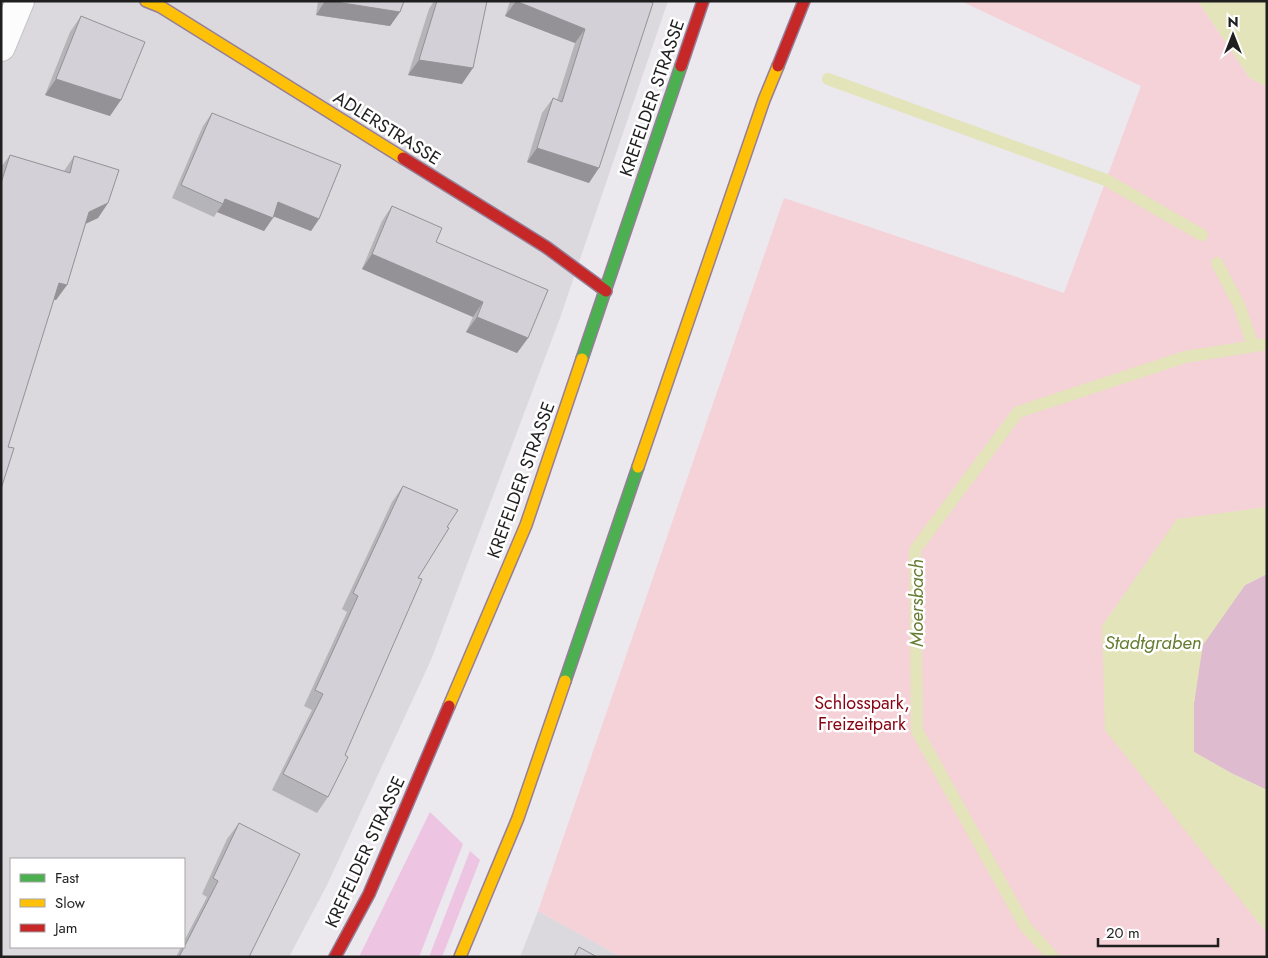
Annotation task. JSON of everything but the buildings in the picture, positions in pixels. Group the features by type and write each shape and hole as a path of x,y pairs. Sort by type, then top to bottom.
{"street":[{"path":"1,47 20,1"},
{"name":"ADLERSTRASSE","path":"146,1 161,7 546,247 606,291"},
{"name":"KREFELDER STRASSE","path":"335,957 370,894 526,525 703,1"},
{"path":"460,957 518,818 764,100 804,1"}],"shaded area":[{"path":"1,1 668,1 560,318 431,660 327,885 289,957 1,957"},
{"path":"1267,574 1267,790 1231,773 1194,752 1194,703 1202,645 1245,585"},
{"path":"430,812 463,844 419,957 359,957"},
{"path":"470,851 480,860 442,957 429,957"},
{"path":"538,911 621,957 520,957"}],"green space":[{"name":"Schlosspark, Freizeitpark","path":"961,1 1198,1 1250,78 1267,87 1267,507 1177,520 1102,626 1256,920 1267,933 1267,957 621,957 538,911 784,198 1064,293 1141,86"}],"water":[{"path":"1198,1 1267,1 1267,87 1250,78"},
{"name":"Stadtgraben","path":"1267,507 1267,574 1245,585 1203,645 1194,703 1194,752 1231,773 1267,790 1267,933 1105,730 1102,626 1177,519"}],"waterway":[{"path":"828,79 1106,180 1202,235"},
{"path":"1217,263 1239,305 1253,346"},
{"name":"Moersbach","path":"1053,957 1025,926 917,731 915,550 1018,412 1185,357 1267,344"}],"traffic: fast":[{"path":"582,359 681,66"},
{"path":"565,681 638,467"}],"traffic: slow":[{"path":"146,1 161,7 403,158"},
{"path":"638,467 764,100 778,66"},
{"path":"449,706 526,525 582,359"},
{"path":"460,957 518,818 565,681"}],"traffic: jam":[{"path":"681,66 703,1"},
{"path":"778,66 804,1"},
{"path":"403,158 546,247 606,291"},
{"path":"335,957 369,894 449,706"}]}
